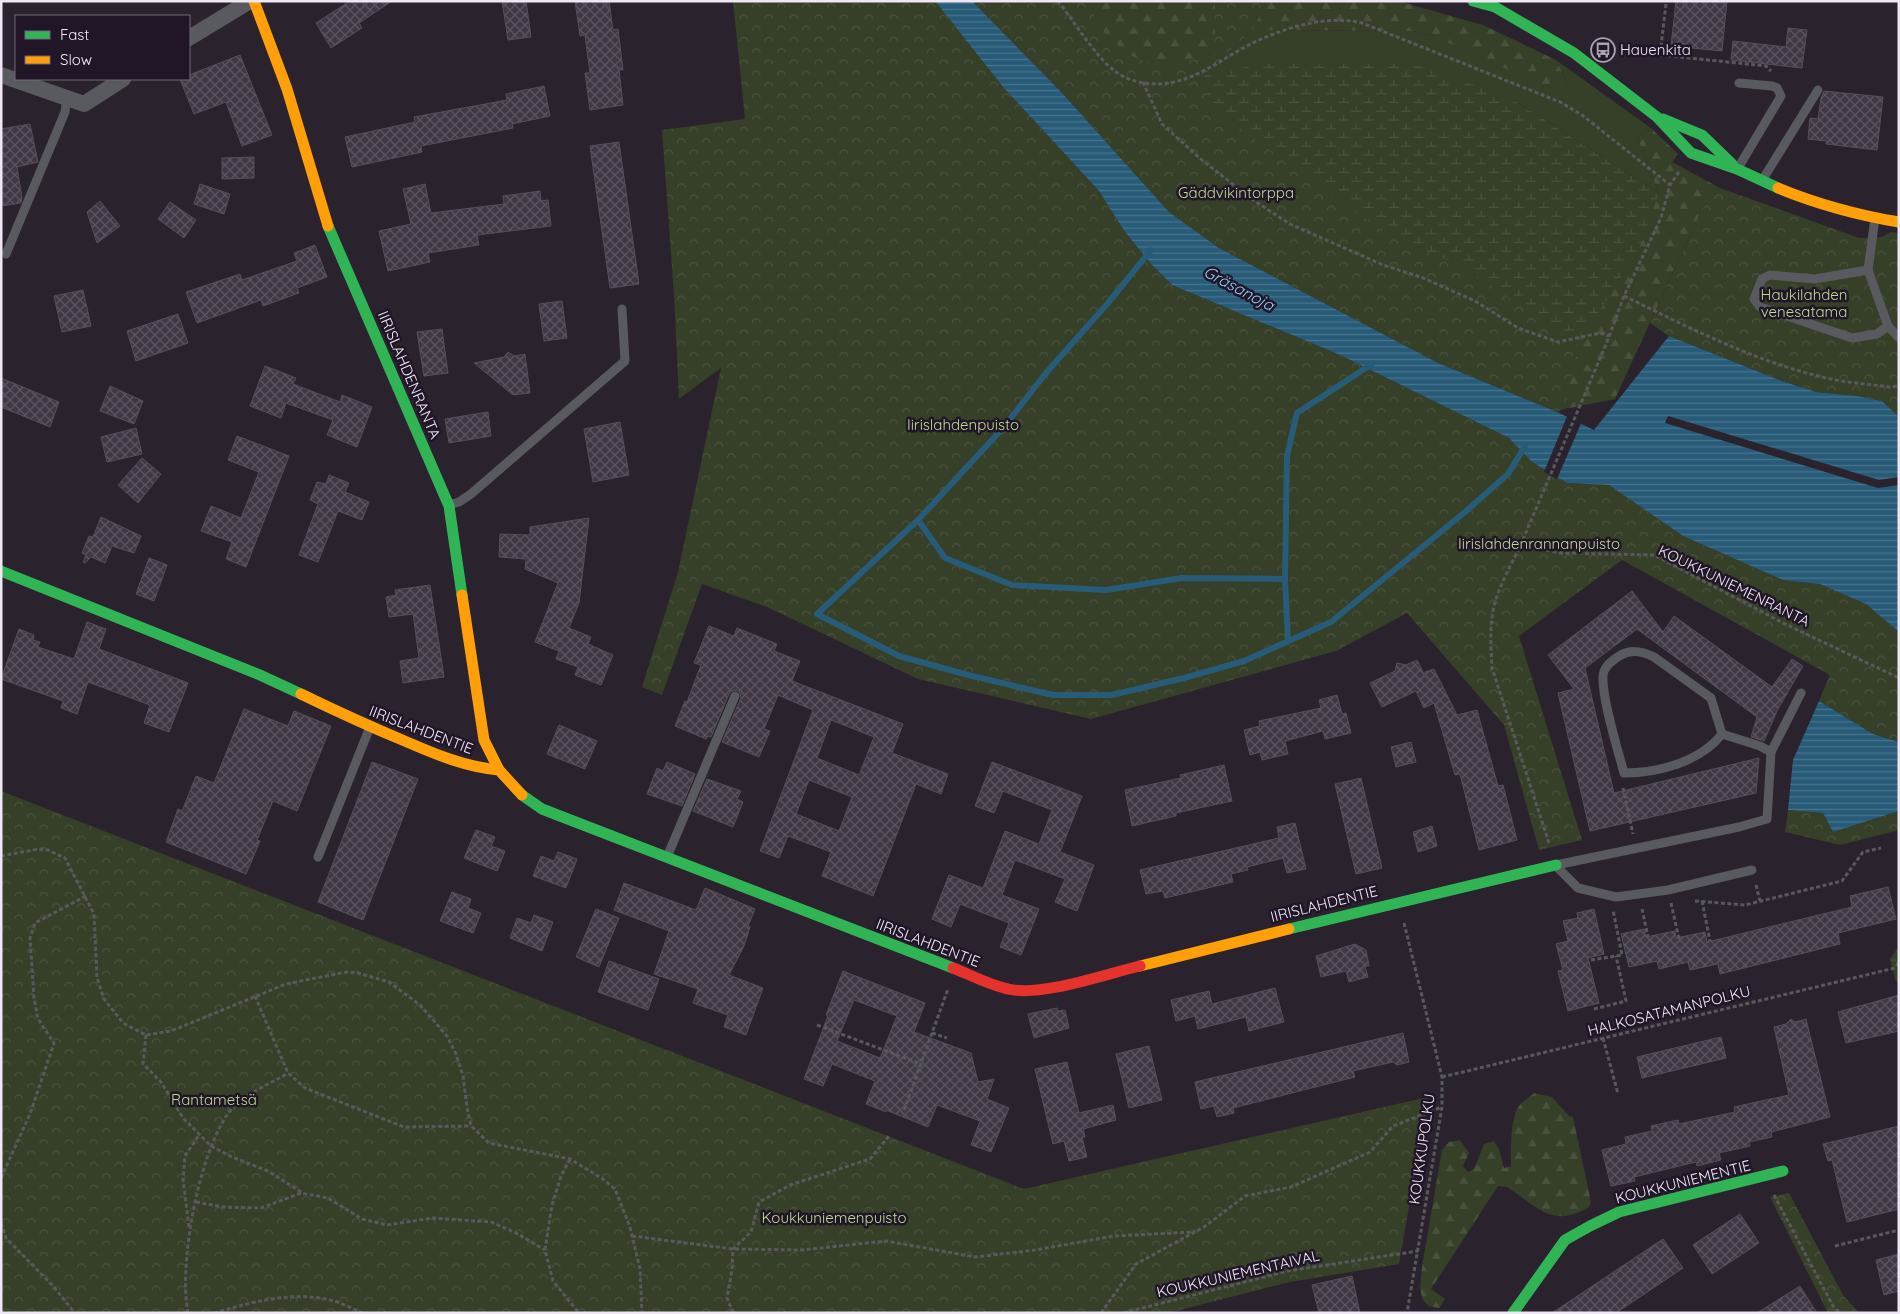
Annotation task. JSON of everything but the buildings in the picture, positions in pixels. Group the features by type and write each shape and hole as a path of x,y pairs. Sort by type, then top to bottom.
{"street":[{"path":"190,37 250,1"},
{"name":"IIRISLAHDENRANTA","path":"254,1 286,89 328,226 449,506 484,740 498,770"},
{"path":"1473,1 1496,4 1574,52 1657,117 1691,153 1737,169 1762,182 1812,202 1899,222"},
{"path":"1,75 15,80"},
{"path":"16,80 84,104 121,80"},
{"path":"1657,117 1702,135 1737,169"},
{"name":"IIRISLAHDENTIE","path":"1,571 260,675 370,727 453,761 478,768 498,770 517,791 542,808 954,970 1007,989 1024,991 1044,990 1399,901 1556,865"},
{"name":"KOUKKUNIEMENTIE","path":"1514,1313 1565,1240 1590,1226 1618,1212 1783,1171"}],"lane":[{"path":"1737,169 1780,100 1780,92 1777,88 1739,83"},
{"path":"1762,182 1818,90"},
{"path":"6,254 65,112 67,97"},
{"path":"1875,218 1868,270 1888,326 1899,338"},
{"path":"1868,270 1815,279 1770,275 1762,279 1754,299 1760,307 1852,338 1877,334 1888,326"},
{"path":"449,506 471,494 624,361 622,309"},
{"path":"1644,652 1654,657 1712,698 1722,734 1715,743 1698,755 1645,773 1624,773 1603,688 1604,672 1612,661 1625,653 1644,652"},
{"name":"IIRISLAHDENTIE","path":"1556,865 1738,828 1767,820 1771,752 1801,693"},
{"path":"667,858 735,696"},
{"path":"318,857 370,727"},
{"path":"1722,734 1760,746 1771,752"},
{"path":"1556,865 1578,888 1616,897 1671,890 1752,870"}],"path":[{"path":"1058,1 1096,52 1114,72 1128,79 1159,85 1186,79 1211,68 1259,40 1299,26 1338,19 1362,23 1560,102 1582,115 1670,186"},
{"path":"1666,4 1660,55 1766,66 1773,74 1772,86"},
{"path":"1143,82 1162,124 1203,161 1253,200 1290,224 1383,265 1421,276 1475,301 1518,328 1558,342 1600,333 1610,336"},
{"path":"1556,865 1526,767 1492,668 1492,615 1506,574 1521,544 1610,336 1624,296 1661,218 1670,186 1680,169"},
{"path":"1624,296 1754,356 1782,366 1825,378 1890,387 1899,386"},
{"name":"KOUKKUNIEMENRANTA","path":"1521,544 1559,552 1654,556 1787,625 1899,678"},
{"path":"1624,773 1622,780 1624,796 1636,849"},
{"path":"1671,890 1680,900 1745,905 1842,881 1863,852 1881,848"},
{"path":"1,856 39,849 48,850 65,858 94,914 97,978 104,999 123,1023 146,1035 171,1031 286,984 346,972 358,973 389,982 420,1005 447,1036 456,1054 463,1076 471,1126 490,1143 570,1158 603,1179 615,1190 632,1236 640,1269 642,1313"},
{"path":"1671,890 1679,939"},
{"path":"1638,894 1648,937"},
{"path":"1591,960 1622,955 1609,895"},
{"path":"1,1178 30,1114 54,1043 38,1019 32,982 30,938 35,922 86,896"},
{"name":"KOUKKUPOLKU","path":"1399,901 1442,1077 1442,1107 1407,1313"},
{"path":"1702,901 1710,942"},
{"path":"1594,1009 1626,1001 1616,956"},
{"name":"HALKOSATAMANPOLKU","path":"1442,1077 1895,968 1899,962"},
{"path":"904,1110 954,970"},
{"path":"255,996 288,1073 305,1088 404,1127 471,1126"},
{"path":"817,1025 921,1064"},
{"path":"932,1032 947,1038"},
{"path":"146,1035 143,1064 162,1082 182,1118 211,1146 232,1157 268,1171 301,1193 328,1198 362,1219 387,1225 432,1218 491,1222 516,1233 545,1250"},
{"path":"1603,1038 1618,1094"},
{"path":"189,1230 211,1146 222,1122 236,1104 288,1073"},
{"path":"1101,1313 1136,1264 1195,1232 1245,1196 1291,1187 1370,1152 1393,1126 1442,1107"},
{"path":"188,1313 185,1296 189,1230 183,1180 185,1156 199,1135"},
{"path":"733,1313 727,1298 732,1269 732,1249 751,1232 759,1202 790,1185 870,1159 889,1136"},
{"path":"570,1158 561,1176 552,1206 545,1250 553,1281 578,1313"},
{"path":"1764,1177 1833,1306 1840,1313"},
{"path":"196,1202 223,1207 261,1208 301,1193"},
{"path":"1,1223 6,1238 52,1285 75,1313"},
{"path":"1835,1246 1899,1230"},
{"path":"632,1236 732,1249 802,1250 886,1241 975,1257 1035,1250 1114,1236 1195,1232"},
{"name":"KOUKKUNIEMENTAIVAL","path":"1124,1313 1288,1271 1418,1251"},
{"path":"214,1313 253,1301 292,1296 331,1300 363,1313"},
{"path":"283,1313 289,1313"}],"green space":[{"name":"Iirislahdenpuisto","path":"733,1 935,1 1003,87 1099,191 1125,232 1152,265 1172,285 1340,355 1509,438 1532,462 1567,483 1609,485 1683,536 1783,580 1820,583 1866,604 1899,632 1899,742 1873,734 1819,701 1830,675 1622,560 1519,636 1582,840 1539,850 1504,725 1407,613 1336,651 1091,719 918,679 767,607 702,584 662,695 642,687 678,572 721,368 679,399 674,295 662,130 745,119"},
{"path":"972,1 1398,1 1483,25 1556,60 1568,84 1550,89 1434,36 1414,31 1252,30 1204,75 1383,232 1465,268 1659,193 1637,137 1651,128 1678,154 1672,162 1720,188 1702,209 1615,399 1564,409 1444,330 1138,177 1062,93"},
{"name":"Gäddvikintorppa","path":"972,1 1094,1 1094,16 1102,30 1127,54 1158,67 1215,55 1215,1 1268,1 1252,30 1204,75 1213,109 1383,232 1465,268 1579,345 1564,409 1557,412 1438,363 1219,248 1169,212 1062,93"},
{"path":"1252,30 1414,31 1434,36 1568,84 1556,60 1651,128 1637,137 1659,193 1509,97 1204,75"},
{"path":"1262,64 1413,64 1509,97 1659,193 1640,246 1579,345 1465,268 1383,232 1213,109 1204,75"},
{"name":"Haukilahden venesatama","path":"1720,188 1859,238 1882,237 1891,232 1899,233 1899,417 1882,401 1857,396 1816,392 1782,381 1669,336 1650,323 1702,209"},
{"name":"Rantametsä","path":"1,791 1024,1189 1428,1097 1399,1264 1290,1282 1168,1313 1,1313"},
{"path":"1788,810 1823,813 1833,832 1899,811 1899,830 1840,845 1785,832"},
{"path":"1899,946 1899,981 1896,982 1890,959"},
{"path":"1534,1093 1552,1097 1569,1116 1573,1117 1591,1202 1589,1207 1565,1216 1555,1216 1537,1208 1507,1187 1498,1186 1431,1289 1445,1299 1439,1308 1429,1306 1423,1300 1420,1289 1442,1150 1449,1142 1460,1140 1469,1153 1463,1166 1468,1172 1474,1169 1484,1144 1494,1141 1499,1149 1504,1168 1511,1166 1512,1135 1516,1111"},
{"path":"1789,1193 1843,1295 1859,1313 1828,1313 1770,1197"}],"water":[{"name":"Gräsanoja","path":"935,1 972,1 1062,93 1169,212 1219,248 1438,363 1557,412 1594,430 1669,336 1782,381 1816,392 1857,396 1882,401 1899,417 1899,632 1866,604 1820,584 1783,580 1683,536 1609,485 1567,483 1532,462 1509,438 1340,355 1172,285 1152,265 1125,232 1099,191 1003,87"},
{"path":"1819,701 1873,734 1899,742 1899,811 1833,832 1823,813 1788,810 1793,760"}],"pier":[{"path":"1568,414 1582,421 1557,479 1544,472"},
{"path":"1668,416 1879,480 1899,477 1899,485 1878,488 1665,423"}],"waterway":[{"path":"1151,250 1108,303 1046,373 1003,428 918,520 817,614 899,656 1053,695 1112,695 1184,678 1244,661 1331,622 1465,512 1508,474 1525,446"},
{"path":"1285,579 1287,456 1297,413 1372,364"},
{"path":"918,520 945,558 1012,585 1106,590 1182,578 1285,579 1288,642"}],"traffic: fast":[{"path":"1473,1 1495,7 1574,53 1657,117 1691,153 1737,169 1778,188"},
{"path":"1663,119 1702,135 1732,164"},
{"path":"328,226 449,506 462,595"},
{"path":"1,571 260,675 301,694"},
{"path":"522,795 542,809 953,968"},
{"path":"1289,929 1556,865"},
{"path":"1513,1313 1565,1240 1590,1226 1619,1212 1783,1171"}],"traffic: slow":[{"path":"254,1 287,89 328,226"},
{"path":"1778,188 1837,208 1899,222"},
{"path":"462,595 484,740 499,770"},
{"path":"301,694 367,725 441,756 475,766 499,770 522,795"},
{"path":"1140,966 1289,929"}],"traffic: jam":[{"path":"953,968 994,985 1022,991 1074,984 1140,966"}],"place":[{"name":"Hauenkita","path":"1603,50"}],"park label":[{"name":"Iirislahdenrannanpuisto","path":"1539,544"},
{"name":"Koukkuniemenpuisto","path":"834,1218"}]}
